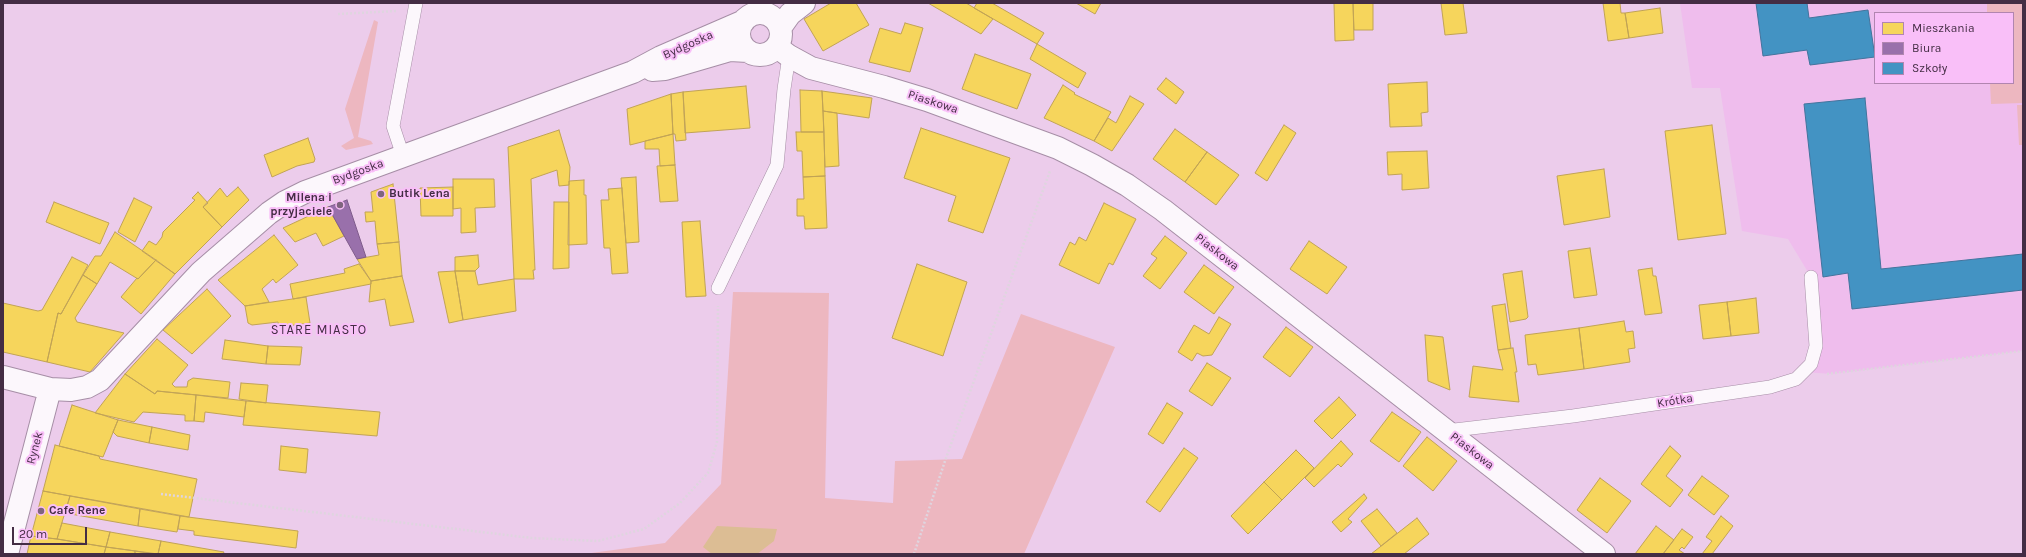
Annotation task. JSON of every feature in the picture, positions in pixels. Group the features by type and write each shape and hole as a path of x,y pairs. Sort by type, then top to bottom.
{"street":[{"path":"782,44 773,17 766,13 758,12 740,29 742,45 748,51 763,55 771,52 782,44 790,14 804,3"},
{"name":"Bydgoska","path":"50,389 77,389 87,387 100,380 201,272 275,209 305,192 633,72 661,57 758,12"},
{"name":"Piaskowa","path":"782,44 817,70 928,100 1058,148 1099,169 1163,210 1604,554"},
{"name":"Bydgoska","path":"633,72 665,69 730,50 748,51"},
{"path":"3,377 50,389"},
{"name":"Rynek","path":"7,554 50,389"}],"lane":[{"path":"403,156 393,126 416,7"},
{"path":"718,288 777,165 784,89 782,44"},
{"path":"1804,372 1811,364 1816,346 1811,277"},
{"name":"Krótka","path":"1446,431 1573,416 1770,387 1796,379 1804,372"}],"path":[{"path":"338,14 416,7"},
{"path":"914,554 946,458 1058,148"},
{"path":"161,494 532,538 598,541 644,529 680,503 708,473 717,442 718,288"},
{"path":"1804,372 1832,374 2023,351"}],"shaded area":[{"path":"1680,3 2023,3 2023,351 1832,374 1804,372 1811,364 1811,277 1788,239 1742,231 1720,88 1692,88"},
{"path":"1987,3 2023,3 2023,103 1991,104 1990,84 2014,84 2014,12 1987,12"},
{"path":"374,20 378,22 358,137 371,141 373,144 346,150 341,146 354,138 345,109"},
{"path":"2017,105 2023,105 2023,145 2019,145"},
{"path":"733,292 829,293 825,498 893,503 895,461 962,459 1021,314 1115,347 1024,554 584,554 665,543 721,484"},
{"path":"717,526 777,529 774,541 757,554 712,554 703,547"}],"building: Mieszkania":[{"path":"831,3 856,3 869,25 823,51 804,19"},
{"path":"928,3 966,3 993,19 981,34"},
{"path":"977,3 992,3 1044,33 1037,44 974,8"},
{"path":"1076,3 1101,3 1095,14"},
{"path":"1334,3 1353,3 1354,40 1335,41"},
{"path":"1353,3 1373,3 1373,30 1354,30"},
{"path":"1441,3 1463,3 1467,33 1445,35"},
{"path":"1603,3 1620,3 1621,13 1625,13 1629,38 1608,41"},
{"path":"1660,8 1663,33 1629,38 1625,13"},
{"path":"905,23 923,28 910,72 869,62 880,28 901,34"},
{"path":"1037,44 1086,73 1078,88 1030,59"},
{"path":"975,54 1031,74 1017,109 962,89"},
{"path":"1166,78 1184,92 1176,104 1157,89"},
{"path":"1427,82 1428,112 1421,113 1422,126 1390,127 1388,84"},
{"path":"1063,85 1075,93 1074,94 1111,112 1094,141 1044,118"},
{"path":"746,86 750,128 685,133 683,92"},
{"path":"800,90 822,91 824,132 801,132"},
{"path":"822,91 872,98 869,118 823,111"},
{"path":"683,92 686,140 676,141 675,134 673,134 671,94"},
{"path":"671,94 673,134 630,145 627,109"},
{"path":"1130,96 1144,104 1112,151 1094,141 1108,118 1116,123"},
{"path":"823,111 837,113 839,166 825,167"},
{"path":"1284,125 1296,133 1267,181 1255,173"},
{"path":"1712,125 1726,234 1678,240 1665,131"},
{"path":"921,128 1010,158 983,233 948,221 956,196 904,178"},
{"path":"1175,129 1207,152 1185,182 1153,159"},
{"path":"559,130 570,167 569,185 559,186 557,170 531,179 535,270 533,270 534,279 514,279 508,147"},
{"path":"796,132 824,132 825,176 803,177 802,151 797,151"},
{"path":"673,134 675,165 660,166 659,149 645,149 645,141"},
{"path":"308,138 315,159 314,162 297,166 272,177 264,155"},
{"path":"1427,151 1429,188 1402,190 1402,174 1388,175 1387,152"},
{"path":"1207,152 1239,175 1216,205 1185,182"},
{"path":"675,165 678,201 660,202 657,166"},
{"path":"1604,169 1610,217 1564,225 1557,176"},
{"path":"825,176 827,228 805,229 804,216 797,216 797,199 804,199 803,177"},
{"path":"636,177 639,242 626,243 621,178"},
{"path":"453,179 494,179 495,207 475,208 476,232 461,233 461,208 453,209"},
{"path":"584,180 584,195 586,195 587,244 568,245 569,181"},
{"path":"393,184 399,242 377,244 375,221 366,222 365,212 373,212 371,192"},
{"path":"238,187 249,200 222,227 203,207 220,188 227,197"},
{"path":"453,187 453,216 421,216 420,188"},
{"path":"622,188 628,273 612,274 610,248 604,248 601,200 609,200 608,189"},
{"path":"198,192 208,203 203,207 222,227 175,274 142,251 149,241 156,245 162,237 163,232 195,200 192,198"},
{"path":"134,198 152,207 135,242 118,232"},
{"path":"54,202 109,223 100,244 46,222"},
{"path":"554,202 569,202 569,268 553,269"},
{"path":"1104,203 1136,219 1113,265 1109,263 1099,284 1059,265 1070,242 1075,245 1079,237 1086,241"},
{"path":"328,207 344,236 323,246 316,233 295,242 283,228"},
{"path":"700,221 706,296 686,297 682,222"},
{"path":"115,232 156,260 138,279 110,262 97,284 83,275 95,256 101,256"},
{"path":"274,235 298,265 276,283 273,279 262,289 269,302 245,306 218,280"},
{"path":"1165,236 1187,253 1160,289 1143,276 1157,258 1151,254"},
{"path":"1309,241 1347,267 1327,294 1290,269"},
{"path":"399,242 402,276 371,281 357,259 379,255 377,244"},
{"path":"1590,248 1597,295 1574,298 1568,251"},
{"path":"478,255 479,267 475,271 455,271 455,257"},
{"path":"72,257 88,265 61,314 58,313 47,362 3,352 3,303 38,311 42,310"},
{"path":"156,260 175,274 141,314 121,297 137,278 138,279"},
{"path":"359,264 371,281 371,284 293,299 290,284 345,273 344,269"},
{"path":"917,264 967,282 943,356 892,338"},
{"path":"1204,265 1234,287 1214,314 1184,292"},
{"path":"1652,268 1653,276 1656,276 1662,313 1645,315 1638,270"},
{"path":"455,271 475,271 478,285 514,279 516,311 463,320"},
{"path":"455,271 463,320 449,323 438,272"},
{"path":"1522,271 1528,317 1526,319 1510,322 1503,274"},
{"path":"83,275 97,284 75,318 77,322 124,333 90,372 47,362 58,313 61,314"},
{"path":"402,276 414,322 390,326 385,299 369,302 371,281"},
{"path":"207,289 231,316 192,354 163,330"},
{"path":"306,297 310,323 279,327 278,322 252,325 248,323 245,306"},
{"path":"1756,298 1759,333 1731,336 1727,302"},
{"path":"1727,302 1731,336 1703,339 1699,305"},
{"path":"1505,304 1511,348 1498,350 1492,306"},
{"path":"1219,317 1231,324 1212,355 1203,356 1197,353 1192,361 1178,352 1194,325 1209,334"},
{"path":"1624,321 1626,332 1633,331 1635,348 1628,349 1630,362 1584,369 1579,328"},
{"path":"1286,327 1313,347 1290,377 1263,357"},
{"path":"1579,328 1584,369 1538,375 1536,364 1528,365 1525,335"},
{"path":"1425,335 1443,337 1450,390 1428,381"},
{"path":"157,339 188,365 172,384 175,387 187,387 188,381 193,378 230,382 228,398 157,391 155,394 125,374"},
{"path":"225,340 268,346 266,364 222,359"},
{"path":"268,346 302,347 300,365 266,364"},
{"path":"1513,348 1517,372 1515,372 1519,402 1469,397 1473,366 1503,370 1498,350"},
{"path":"1207,363 1231,378 1212,406 1189,391"},
{"path":"125,374 155,394 157,391 196,395 194,421 185,421 185,415 143,412 134,422 95,413"},
{"path":"241,383 268,385 266,403 239,399"},
{"path":"196,395 246,401 244,417 205,412 204,422 194,421"},
{"path":"1339,397 1356,415 1332,439 1314,421"},
{"path":"246,401 380,412 377,436 243,425"},
{"path":"1167,403 1183,413 1163,444 1148,434"},
{"path":"72,405 118,420 103,457 59,446"},
{"path":"1392,412 1421,432 1399,462 1370,441"},
{"path":"118,420 152,427 149,443 117,436 113,432"},
{"path":"152,427 190,435 188,450 149,443"},
{"path":"1427,437 1457,461 1433,491 1403,466"},
{"path":"1341,441 1353,454 1341,467 1338,464 1314,487 1305,478"},
{"path":"55,445 99,456 100,459 197,479 189,517 43,491"},
{"path":"281,446 308,449 306,473 279,470"},
{"path":"1670,446 1681,456 1666,476 1683,490 1670,507 1641,484"},
{"path":"1184,448 1198,458 1160,512 1146,502"},
{"path":"1296,450 1314,468 1282,500 1264,482"},
{"path":"1702,476 1729,496 1714,515 1688,495"},
{"path":"1600,478 1631,501 1607,533 1577,510"},
{"path":"1264,482 1282,500 1248,534 1231,516"},
{"path":"43,491 70,496 57,539 31,536"},
{"path":"1364,494 1367,498 1348,519 1352,522 1341,532 1332,522"},
{"path":"70,496 140,509 138,526 65,513"},
{"path":"140,509 180,516 177,532 138,526"},
{"path":"1377,509 1397,533 1381,546 1361,521"},
{"path":"180,516 298,531 296,548 194,535 194,531 178,529"},
{"path":"1721,516 1733,526 1712,554 1702,554 1712,541 1706,537"},
{"path":"1417,518 1429,534 1404,554 1371,554"},
{"path":"62,523 110,532 106,547 57,539"},
{"path":"1656,526 1674,540 1663,554 1635,554"},
{"path":"1682,529 1693,537 1684,549 1682,547 1679,550 1685,554 1663,554"},
{"path":"110,532 161,541 158,554 106,547"},
{"path":"31,536 106,547 104,554 27,554"},
{"path":"161,541 224,552 223,554 158,554"},
{"path":"106,547 135,551 135,554 104,554"},
{"path":"135,551 153,554 135,554"}],"building: Biura":[{"path":"347,200 366,257 357,259 328,207"}],"building: Szkoły":[{"path":"1756,3 1807,3 1809,18 1868,10 1874,57 1810,65 1807,50 1763,56"},
{"path":"1865,98 1881,269 2023,254 2023,290 1852,309 1848,273 1823,277 1804,104"}],"place":[{"name":"Butik Lena","path":"381,194"},
{"name":"Milena i przyjaciele","path":"340,205"},
{"name":"Cafe Rene","path":"41,511"}],"district":[{"name":"STARE MIASTO","path":"319,330"}]}
